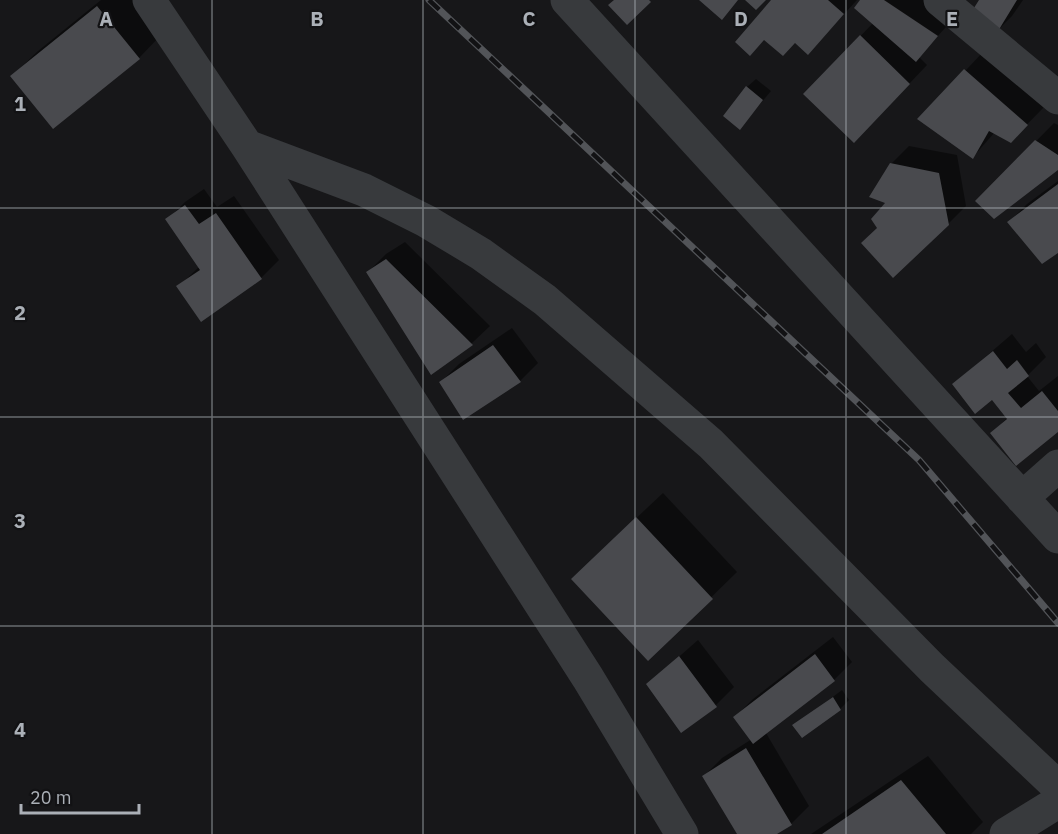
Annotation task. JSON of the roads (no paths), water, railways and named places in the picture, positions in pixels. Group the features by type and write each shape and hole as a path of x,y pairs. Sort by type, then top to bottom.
{"street":[{"path":"149,0 247,147 588,678 682,834"},
{"path":"567,0 1058,537"},
{"path":"940,0 1058,98"},
{"path":"247,147 364,190 426,221 481,254 545,300 711,444 932,668 1058,787"},
{"path":"1022,498 1058,466"},
{"path":"1006,834 1058,802"}],"railway":[{"path":"429,0 919,460 1058,623"}]}
